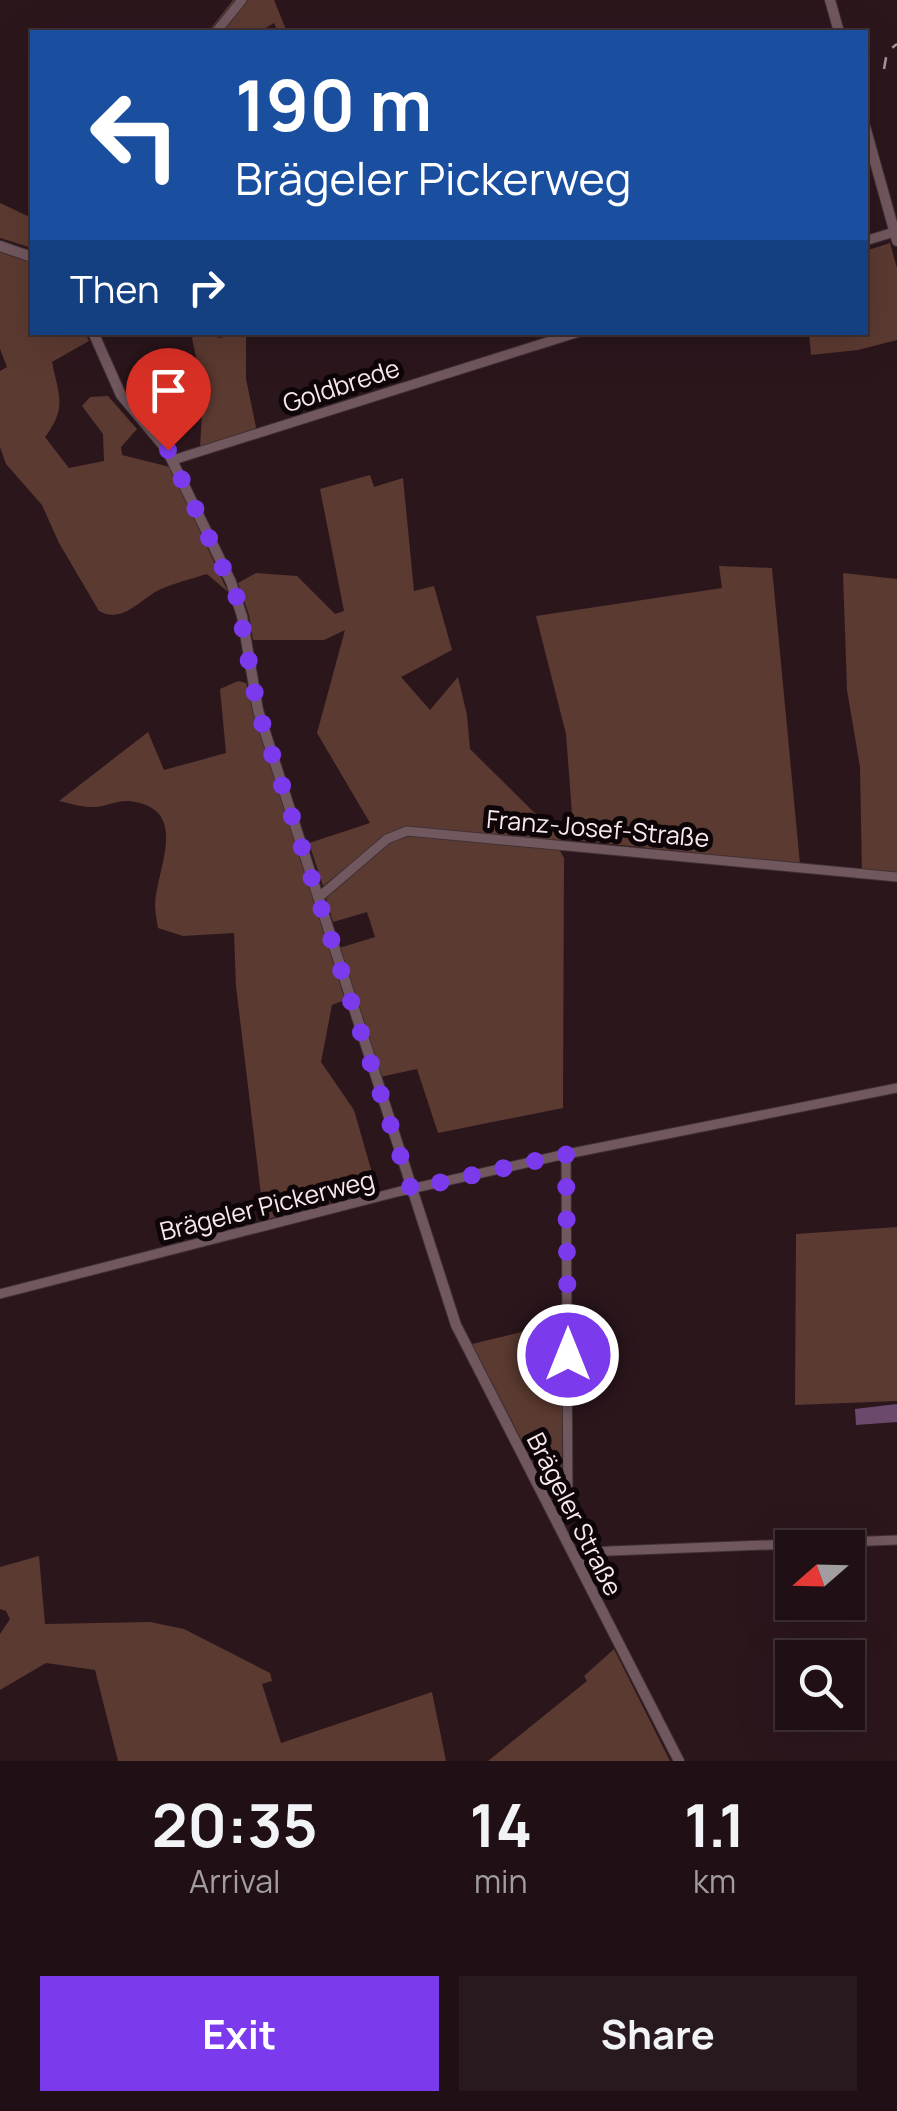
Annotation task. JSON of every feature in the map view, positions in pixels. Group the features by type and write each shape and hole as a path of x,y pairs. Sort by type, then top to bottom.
{"street":[{"path":"218,30 242,0"},
{"path":"830,0 838,30"},
{"path":"868,137 896,236 868,241"},
{"path":"0,246 30,255"},
{"name":"Brägeler Straße","path":"95,335 121,395 161,440 173,460 237,598 258,710 456,1325 679,1761"},
{"name":"Goldbrede","path":"173,460 569,335"},
{"name":"Franz-Josef-Straße","path":"318,898 387,839 407,831 897,877"},
{"name":"Brägeler Pickerweg","path":"0,1294 411,1189 897,1088"},
{"path":"558,1526 568,1510 566,1154"},
{"path":"577,1562 595,1552 897,1540"}],"shaded area":[{"path":"233,0 274,0 286,30 277,30 274,23 262,30 210,30"},
{"path":"0,203 30,217 30,247 0,238"},
{"path":"890,243 897,268 897,340 858,350 811,355 809,335 868,335 868,250"},
{"path":"0,252 30,262 30,335 86,335 89,341 52,362 59,409 45,437 69,468 104,461 103,434 82,406 90,397 108,396 137,429 121,447 122,455 170,467 228,592 207,574 159,590 123,613 99,611 59,543 42,505 6,464 0,447 0,371 7,367 0,349"},
{"path":"246,336 246,379 255,430 200,449 203,391 192,338"},
{"path":"370,475 374,487 403,478 414,591 434,586 452,650 401,677 430,710 458,677 470,749 563,841 412,827 380,840 323,886 309,843 370,823 317,733 345,630 324,640 253,640 238,583 256,573 297,576 335,614 344,611 320,489"},
{"path":"719,566 772,568 800,864 574,840 566,734 536,616 722,588"},
{"path":"843,573 897,579 897,880 862,875 860,767 847,690"},
{"path":"238,681 246,683 345,1000 332,1005 321,1062 354,1110 377,1190 264,1220 236,986 234,933 183,936 158,928 155,905 166,842 160,815 148,806 129,801 86,807 59,801 148,732 164,770 226,753 220,689"},
{"path":"409,836 559,849 564,858 563,1108 438,1133 417,1069 380,1077 339,948 375,937 367,912 333,922 326,898 389,843"},
{"path":"897,1227 897,1401 795,1405 796,1234"},
{"path":"562,1322 562,1501 555,1505 472,1344"},
{"path":"897,1404 897,1422 856,1425 855,1409"},
{"path":"39,1556 45,1624 150,1622 184,1629 270,1673 272,1681 262,1684 281,1743 432,1692 446,1761 118,1761 95,1670 46,1663 0,1690 0,1634 10,1619 0,1609 0,1567"},
{"path":"614,1649 670,1761 488,1761 587,1681 584,1676"}],"railway":[{"path":"884,69 887,52 897,44"}],"route":[{"path":"168,450 237,598 258,710 411,1189 566,1154 568,1355"}]}
